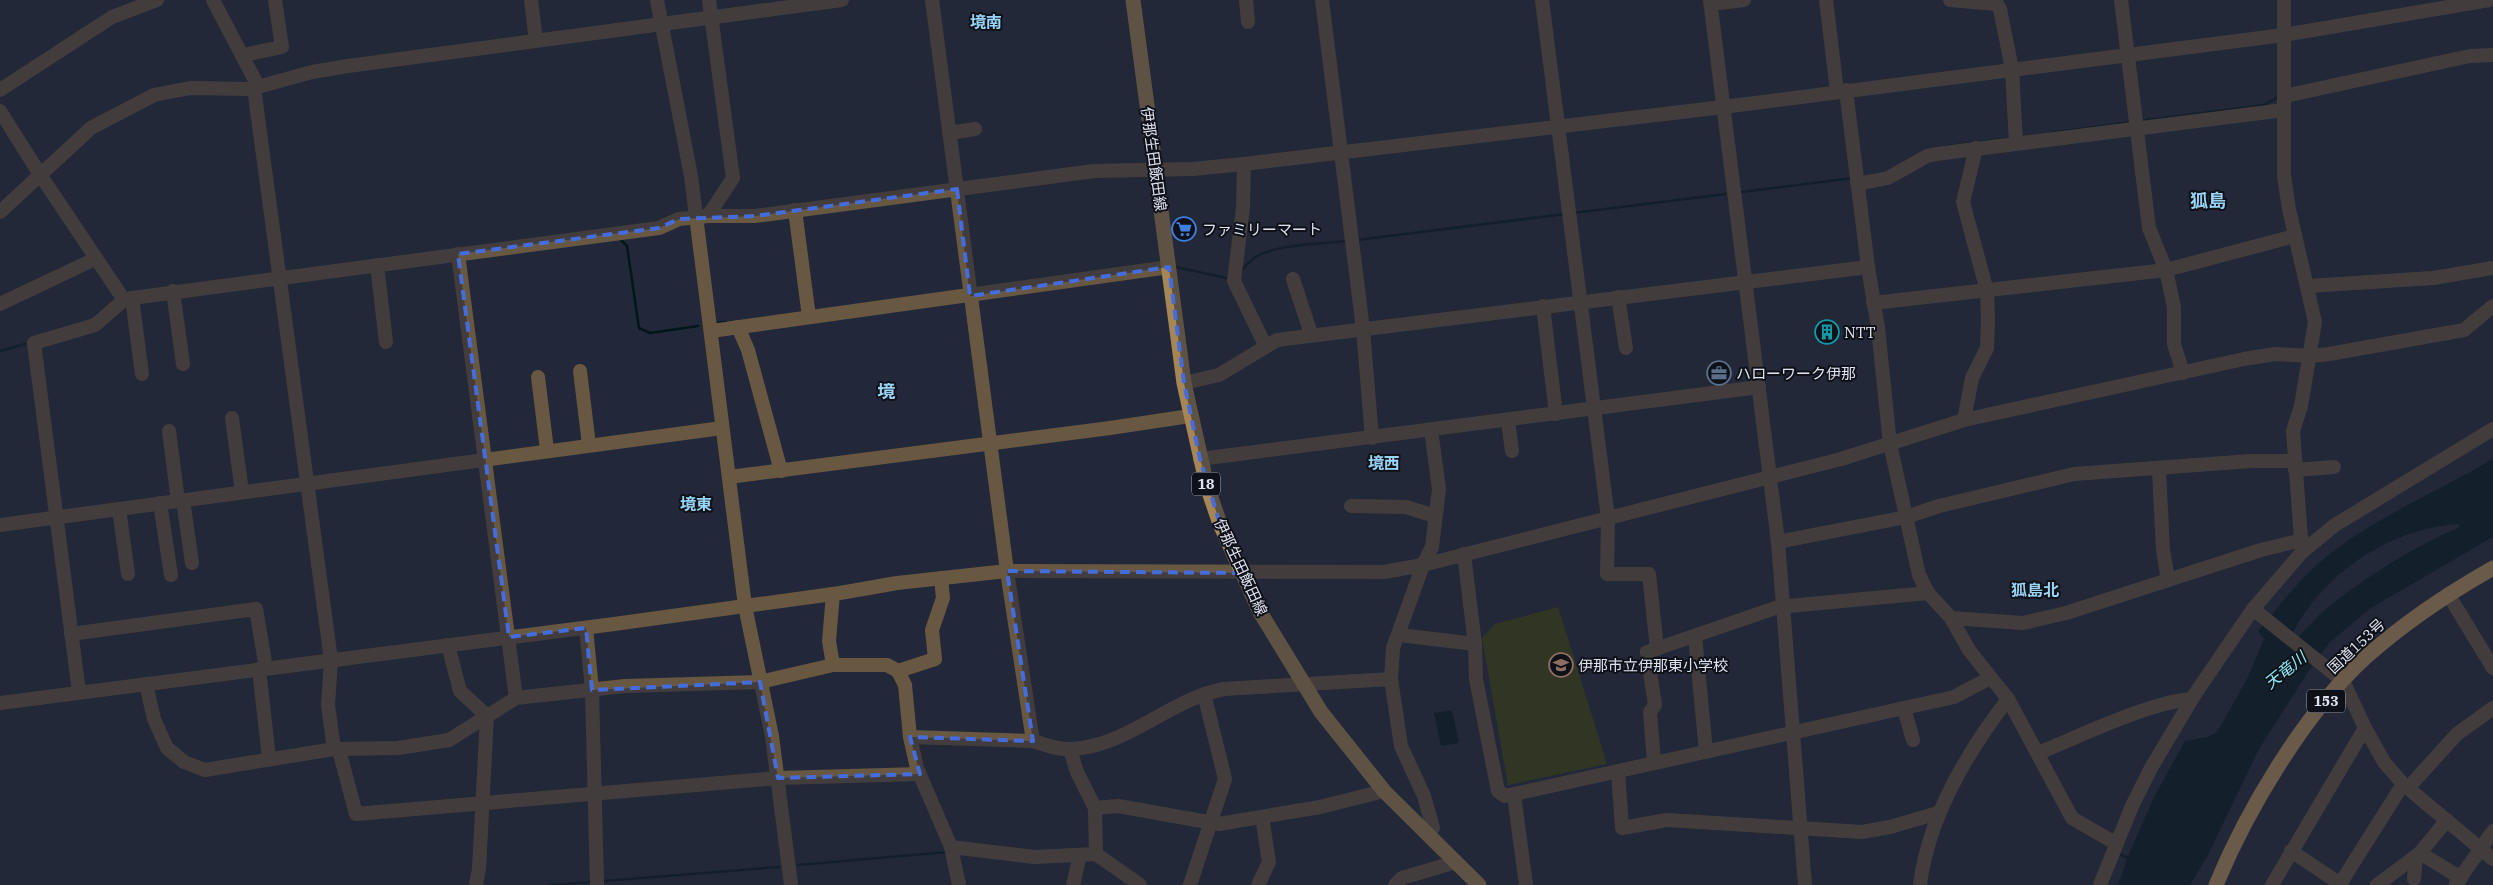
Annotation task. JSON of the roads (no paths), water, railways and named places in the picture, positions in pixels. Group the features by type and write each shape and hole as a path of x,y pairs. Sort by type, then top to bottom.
{"highway":[{"name":"国道153号","path":"2216,885 2256,804 2298,738 2340,679 2394,634 2448,594 2493,568"}],"main road":[{"name":"伊那生田飯田線","path":"1133,0 1184,383 1200,459 1220,524 1260,612 1304,685 1351,752 1384,791 1479,885"}],"street":[{"path":"0,90 112,17 157,0"},
{"path":"213,0 243,55 256,87 331,660 328,705 336,749 356,814 778,778 920,774"},
{"path":"243,55 282,47 275,0"},
{"path":"531,0 536,41"},
{"path":"657,0 690,176 702,217 711,330 745,606 772,736 791,885"},
{"path":"702,217 732,178 709,0"},
{"path":"0,212 91,128 154,95 190,88 256,87 312,72 711,18 782,4 842,0"},
{"path":"932,0 1007,571 1033,741"},
{"path":"1246,0 1248,22"},
{"path":"1322,0 1363,329 1372,438"},
{"path":"1542,0 1608,518 1607,574 1649,574 1657,649"},
{"path":"1744,0 1711,2 1778,542 1805,885"},
{"path":"1826,0 1857,180 1878,328 1890,444 1919,575 1928,593 1950,618 1968,650 2008,699 2072,818 2116,843"},
{"path":"1950,0 1997,4 2000,9 2012,69 2016,139"},
{"path":"2121,0 2149,228 2166,270 2174,307 2174,344 2183,374"},
{"path":"2284,0 2284,176 2295,236 2315,322 2311,356 2301,406 2293,431 2302,546"},
{"path":"78,692 34,343 95,325 128,299 173,291 280,281 376,264 458,257 659,228 679,219 755,216 1094,170 1192,169 1244,164 1723,107 1842,90 2284,35 2489,0"},
{"path":"1857,180 1888,178 1927,156 2016,139 2137,124 2285,98 2470,56 2493,56"},
{"path":"0,111 95,258 128,299 142,374"},
{"path":"949,133 975,129"},
{"path":"1964,420 1972,378 1986,348 1987,291 1963,202 1976,148"},
{"path":"1244,164 1242,217 1234,279 1265,345"},
{"path":"795,210 808,313"},
{"path":"1873,303 2166,270 2295,236"},
{"path":"458,257 516,698"},
{"path":"0,304 95,258"},
{"path":"376,264 386,342"},
{"path":"711,330 738,327 808,313 1169,267"},
{"path":"1184,383 1218,375 1265,345 1277,340 1311,334 1868,267"},
{"path":"2308,286 2432,278 2493,268"},
{"path":"1293,279 1311,334"},
{"path":"173,291 183,364"},
{"path":"1618,297 1626,348"},
{"path":"1543,306 1556,414"},
{"path":"0,703 586,628 941,578 1007,571 1384,572 1423,565 1841,459 1964,420 2275,354 2311,356 2464,330 2493,306"},
{"path":"738,327 748,350 781,471"},
{"path":"580,371 589,445"},
{"path":"538,377 548,450"},
{"path":"1200,459 1759,388"},
{"path":"729,477 990,444 1190,416"},
{"path":"232,418 242,492"},
{"path":"1508,421 1512,451"},
{"path":"0,525 484,458 722,428"},
{"path":"2100,885 2116,843 2152,768 2192,699 2302,546 2493,429"},
{"path":"1426,833 1433,828 1424,796 1401,746 1391,679 1393,648 1423,565 1432,547 1439,489 1431,430"},
{"path":"170,431 192,563"},
{"path":"1778,542 1906,517 1938,506 2074,474 2159,470 2251,461 2334,467"},
{"path":"2159,470 2163,550 2168,580"},
{"path":"160,503 171,575"},
{"path":"1351,506 1406,507 1435,516"},
{"path":"119,509 128,574"},
{"path":"1950,618 2023,623 2066,613 2261,550 2302,546"},
{"path":"1464,554 1475,644 1476,679 1498,791 1505,796 1954,696 1990,678"},
{"path":"898,671 935,659 932,630 943,598 941,578"},
{"path":"1654,762 1650,712 1656,706 1647,652 1783,607 1928,593"},
{"path":"833,594 829,641 833,665"},
{"path":"2448,594 2493,668"},
{"path":"71,634 256,610 269,758"},
{"path":"2255,610 2340,679 2384,762 2406,786 2493,859"},
{"path":"586,628 592,690 597,882"},
{"path":"1399,635 1475,644"},
{"path":"1695,636 1706,752"},
{"path":"448,645 460,691 487,716 479,869 476,885"},
{"path":"146,684 154,719 167,748 184,762 205,770 269,758 336,749 398,748 449,740 516,698 592,690 697,683 760,682 833,665 886,665 898,671 905,685 910,737 920,774 952,851 959,885"},
{"path":"910,737 1033,741 1070,749 1093,746 1110,740 1204,694 1224,689 1391,679"},
{"path":"1190,885 1213,822 1226,779 1204,694"},
{"path":"1920,885 1938,813 1986,728 2008,699"},
{"path":"2038,753 2138,713 2179,700 2192,699"},
{"path":"1904,708 1913,740"},
{"path":"2291,851 2341,884 2406,786 2457,734 2493,708"},
{"path":"2272,885 2365,728"},
{"path":"1070,749 1077,772 1096,808 1096,854"},
{"path":"1618,771 1622,828 1667,820 1862,832 1890,827 1938,813"},
{"path":"1096,808 1118,806 1219,824 1320,806 1384,791"},
{"path":"1514,795 1526,885"},
{"path":"1258,885 1269,862 1262,817"},
{"path":"2377,885 2418,854 2447,820"},
{"path":"2418,854 2458,881 2493,831"},
{"path":"952,851 1079,858 1096,854 1140,885"},
{"path":"2414,879 2418,854"},
{"path":"1073,885 1079,858"},
{"path":"1395,885 1402,878 1456,862"}],"water":[{"name":"天竜川","path":"2493,459 2493,537 2371,608 2330,642 2310,669 2259,749 2208,855 2190,885 2118,885 2127,859 2116,854 2117,852 2128,856 2154,797 2185,741 2207,737 2217,732 2246,681 2264,639 2258,631 2301,580 2331,553 2369,527","holes":["2460,524 2458,528 2406,554 2342,596 2286,648 2298,623 2315,600 2334,579 2356,562 2380,547 2406,535 2432,528"]},
{"path":"1452,710 1459,743 1441,746 1434,713"}],"waterway":[{"path":"2140,121 2264,105 2278,97"},
{"path":"2050,133 2132,122"},
{"path":"1934,148 2010,138"},
{"path":"1742,192 1853,178"},
{"path":"1573,213 1726,194"},
{"path":"1357,240 1565,214"},
{"path":"620,239 627,246 639,328 650,333 698,326"},
{"path":"1240,272 1254,258 1263,253 1299,245 1347,241"},
{"path":"1176,267 1231,279"},
{"path":"718,323 726,322"},
{"path":"0,351 25,344"},
{"path":"798,865 948,852"},
{"path":"603,881 779,867"},
{"path":"549,885 592,882"}],"place":[{"name":"ファミリーマート","path":"1184,229"},
{"name":"NTT","path":"1827,332"},
{"name":"ハローワーク伊那","path":"1719,373"},
{"name":"伊那市立伊那東小学校","path":"1561,665"}],"district":[{"name":"境南","path":"986,22"},
{"name":"狐島","path":"2208,200"},
{"name":"境","path":"886,391"},
{"name":"境西","path":"1384,463"},
{"name":"境東","path":"696,504"},
{"name":"狐島北","path":"2035,590"}]}
